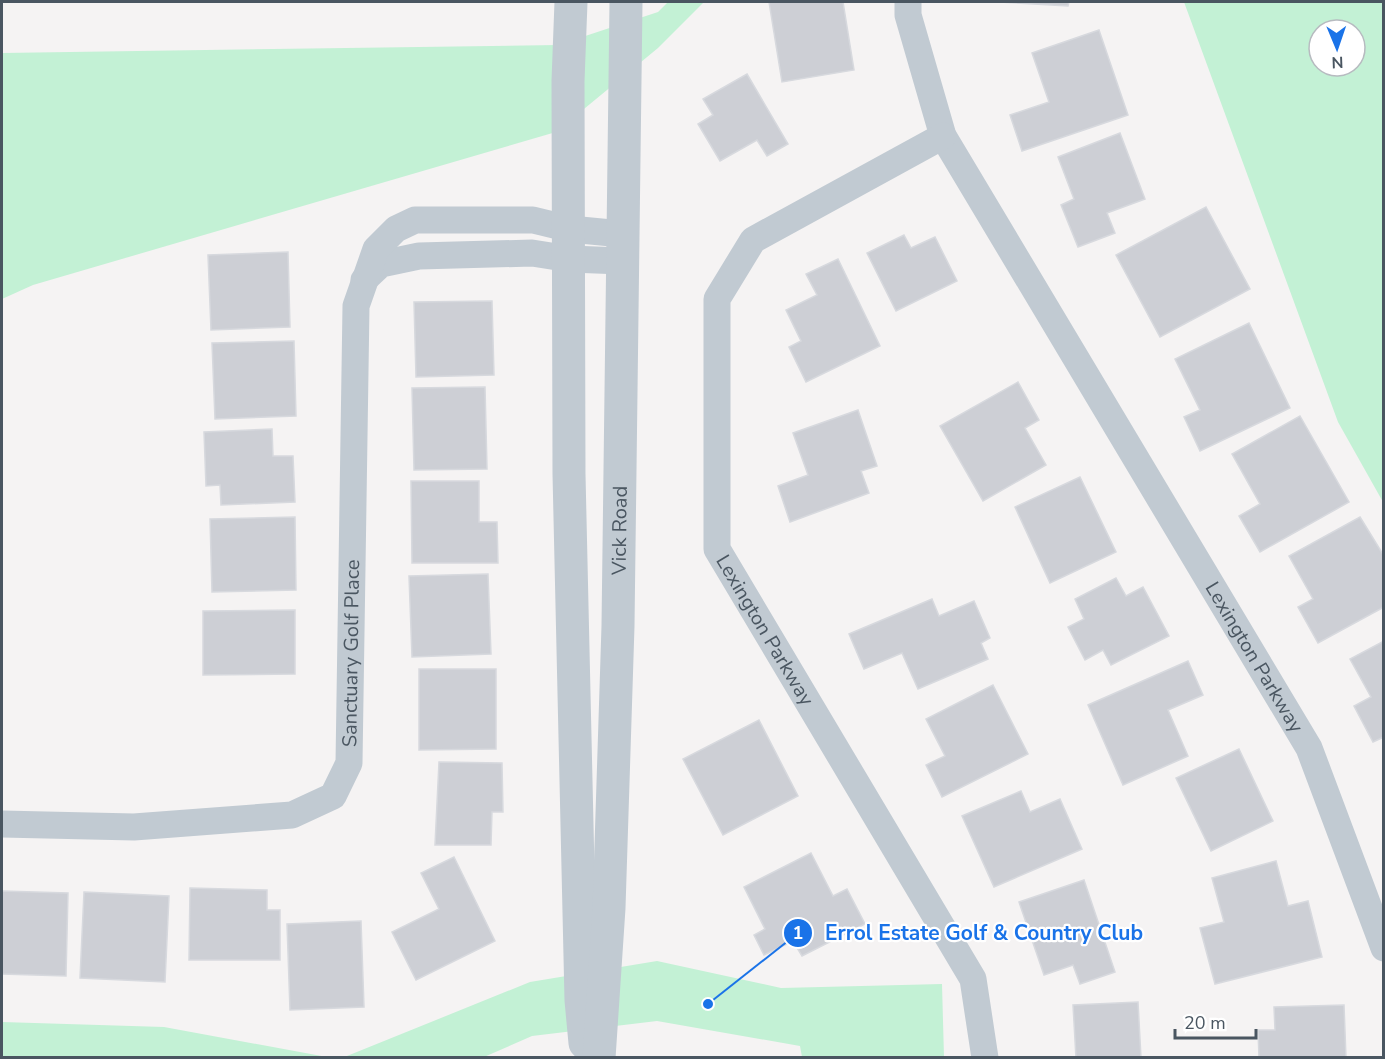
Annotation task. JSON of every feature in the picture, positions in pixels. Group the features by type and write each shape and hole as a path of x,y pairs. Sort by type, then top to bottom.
{"street":[{"path":"570,2 568,81 569,474 581,1000 587,1058"},
{"name":"Vick Road","path":"598,1058 609,908 617,662 626,2"},
{"name":"Lexington Parkway","path":"908,2 908,15 943,136 1309,748 1383,948"},
{"name":"Lexington Parkway","path":"943,136 753,240 717,299 717,549 973,979 985,1058"},
{"path":"434,219 436,256"},
{"name":"Sanctuary Golf Place","path":"2,824 134,827 292,815 333,796 349,763 356,306 376,249 396,229 415,220 434,219 534,220 570,244"},
{"name":"Sanctuary Golf Place","path":"364,280 381,264 436,256 532,252 570,244 622,247"}],"green space":[{"path":"668,2 704,2 658,48 556,132 33,285 2,299 2,53 558,45 658,12"},
{"path":"1184,2 1383,2 1383,502 1338,422"},
{"path":"657,961 781,988 942,984 944,1057 802,1057 800,1046 657,1021 532,1036 484,1057 342,1058 530,982"},
{"path":"2,1022 164,1027 327,1057 2,1057"}],"building":[{"path":"769,2 843,2 854,70 782,82"},
{"path":"999,2 1069,2 1068,6"},
{"path":"1099,30 1128,115 1022,151 1010,115 1049,102 1032,53"},
{"path":"747,74 788,144 767,156 757,140 720,161 698,124 713,115 703,99"},
{"path":"1120,133 1145,199 1107,213 1115,233 1078,247 1061,205 1074,199 1058,157"},
{"path":"1206,207 1250,289 1160,337 1116,255"},
{"path":"904,235 911,248 935,237 957,281 896,311 867,253"},
{"path":"288,252 290,327 211,330 208,255"},
{"path":"838,259 880,346 806,382 789,347 801,341 786,310 817,295 806,274"},
{"path":"492,301 494,375 416,377 414,302"},
{"path":"1249,323 1290,408 1200,451 1184,417 1200,410 1175,359"},
{"path":"294,341 296,416 215,419 212,343"},
{"path":"1018,382 1039,420 1025,428 1046,465 983,501 940,426"},
{"path":"485,387 487,469 414,470 412,388"},
{"path":"858,410 877,466 861,471 869,493 790,522 778,486 808,475 793,433"},
{"path":"1300,416 1349,502 1260,552 1239,516 1260,504 1232,454"},
{"path":"272,429 273,456 293,456 295,502 221,505 220,485 206,486 204,432"},
{"path":"1080,477 1116,552 1050,583 1015,507"},
{"path":"411,481 479,481 479,522 497,522 498,563 412,563"},
{"path":"295,517 296,590 212,592 210,519"},
{"path":"1360,517 1384,556 1384,607 1318,643 1298,607 1313,599 1289,556"},
{"path":"488,574 491,654 412,657 409,576"},
{"path":"1116,578 1126,596 1143,587 1169,636 1111,665 1103,650 1085,660 1068,627 1084,619 1075,599"},
{"path":"932,599 939,616 974,601 990,638 981,643 988,659 918,689 902,653 864,669 849,634"},
{"path":"295,610 295,674 203,675 203,611"},
{"path":"1384,641 1384,737 1373,742 1354,706 1371,697 1350,659"},
{"path":"1188,661 1203,695 1168,710 1188,756 1123,785 1088,705"},
{"path":"419,669 496,669 496,749 419,750"},
{"path":"993,685 1028,754 942,797 926,765 945,756 926,719"},
{"path":"759,720 798,796 723,835 683,759"},
{"path":"1239,749 1273,821 1211,851 1176,778"},
{"path":"439,762 502,763 503,812 492,812 491,845 435,845"},
{"path":"1021,791 1030,812 1060,799 1082,849 994,887 962,816"},
{"path":"811,853 833,896 847,889 865,924 802,956 793,941 764,955 754,935 765,929 744,887"},
{"path":"454,857 495,941 416,980 392,932 439,909 421,873"},
{"path":"1276,861 1288,906 1308,901 1322,957 1215,984 1200,928 1224,922 1212,878"},
{"path":"1084,880 1115,972 1080,984 1073,965 1044,975 1019,902"},
{"path":"190,888 267,890 267,910 280,910 280,960 189,960"},
{"path":"2,891 68,893 66,976 2,974"},
{"path":"84,892 169,896 165,982 80,978"},
{"path":"361,921 364,1007 290,1010 287,924"},
{"path":"1138,1002 1141,1058 1076,1058 1073,1005"},
{"path":"1344,1005 1346,1058 1259,1058 1258,1030 1275,1030 1274,1007"}],"place":[{"name":"Errol Estate Golf & Country Club","path":"708,1004"}]}
